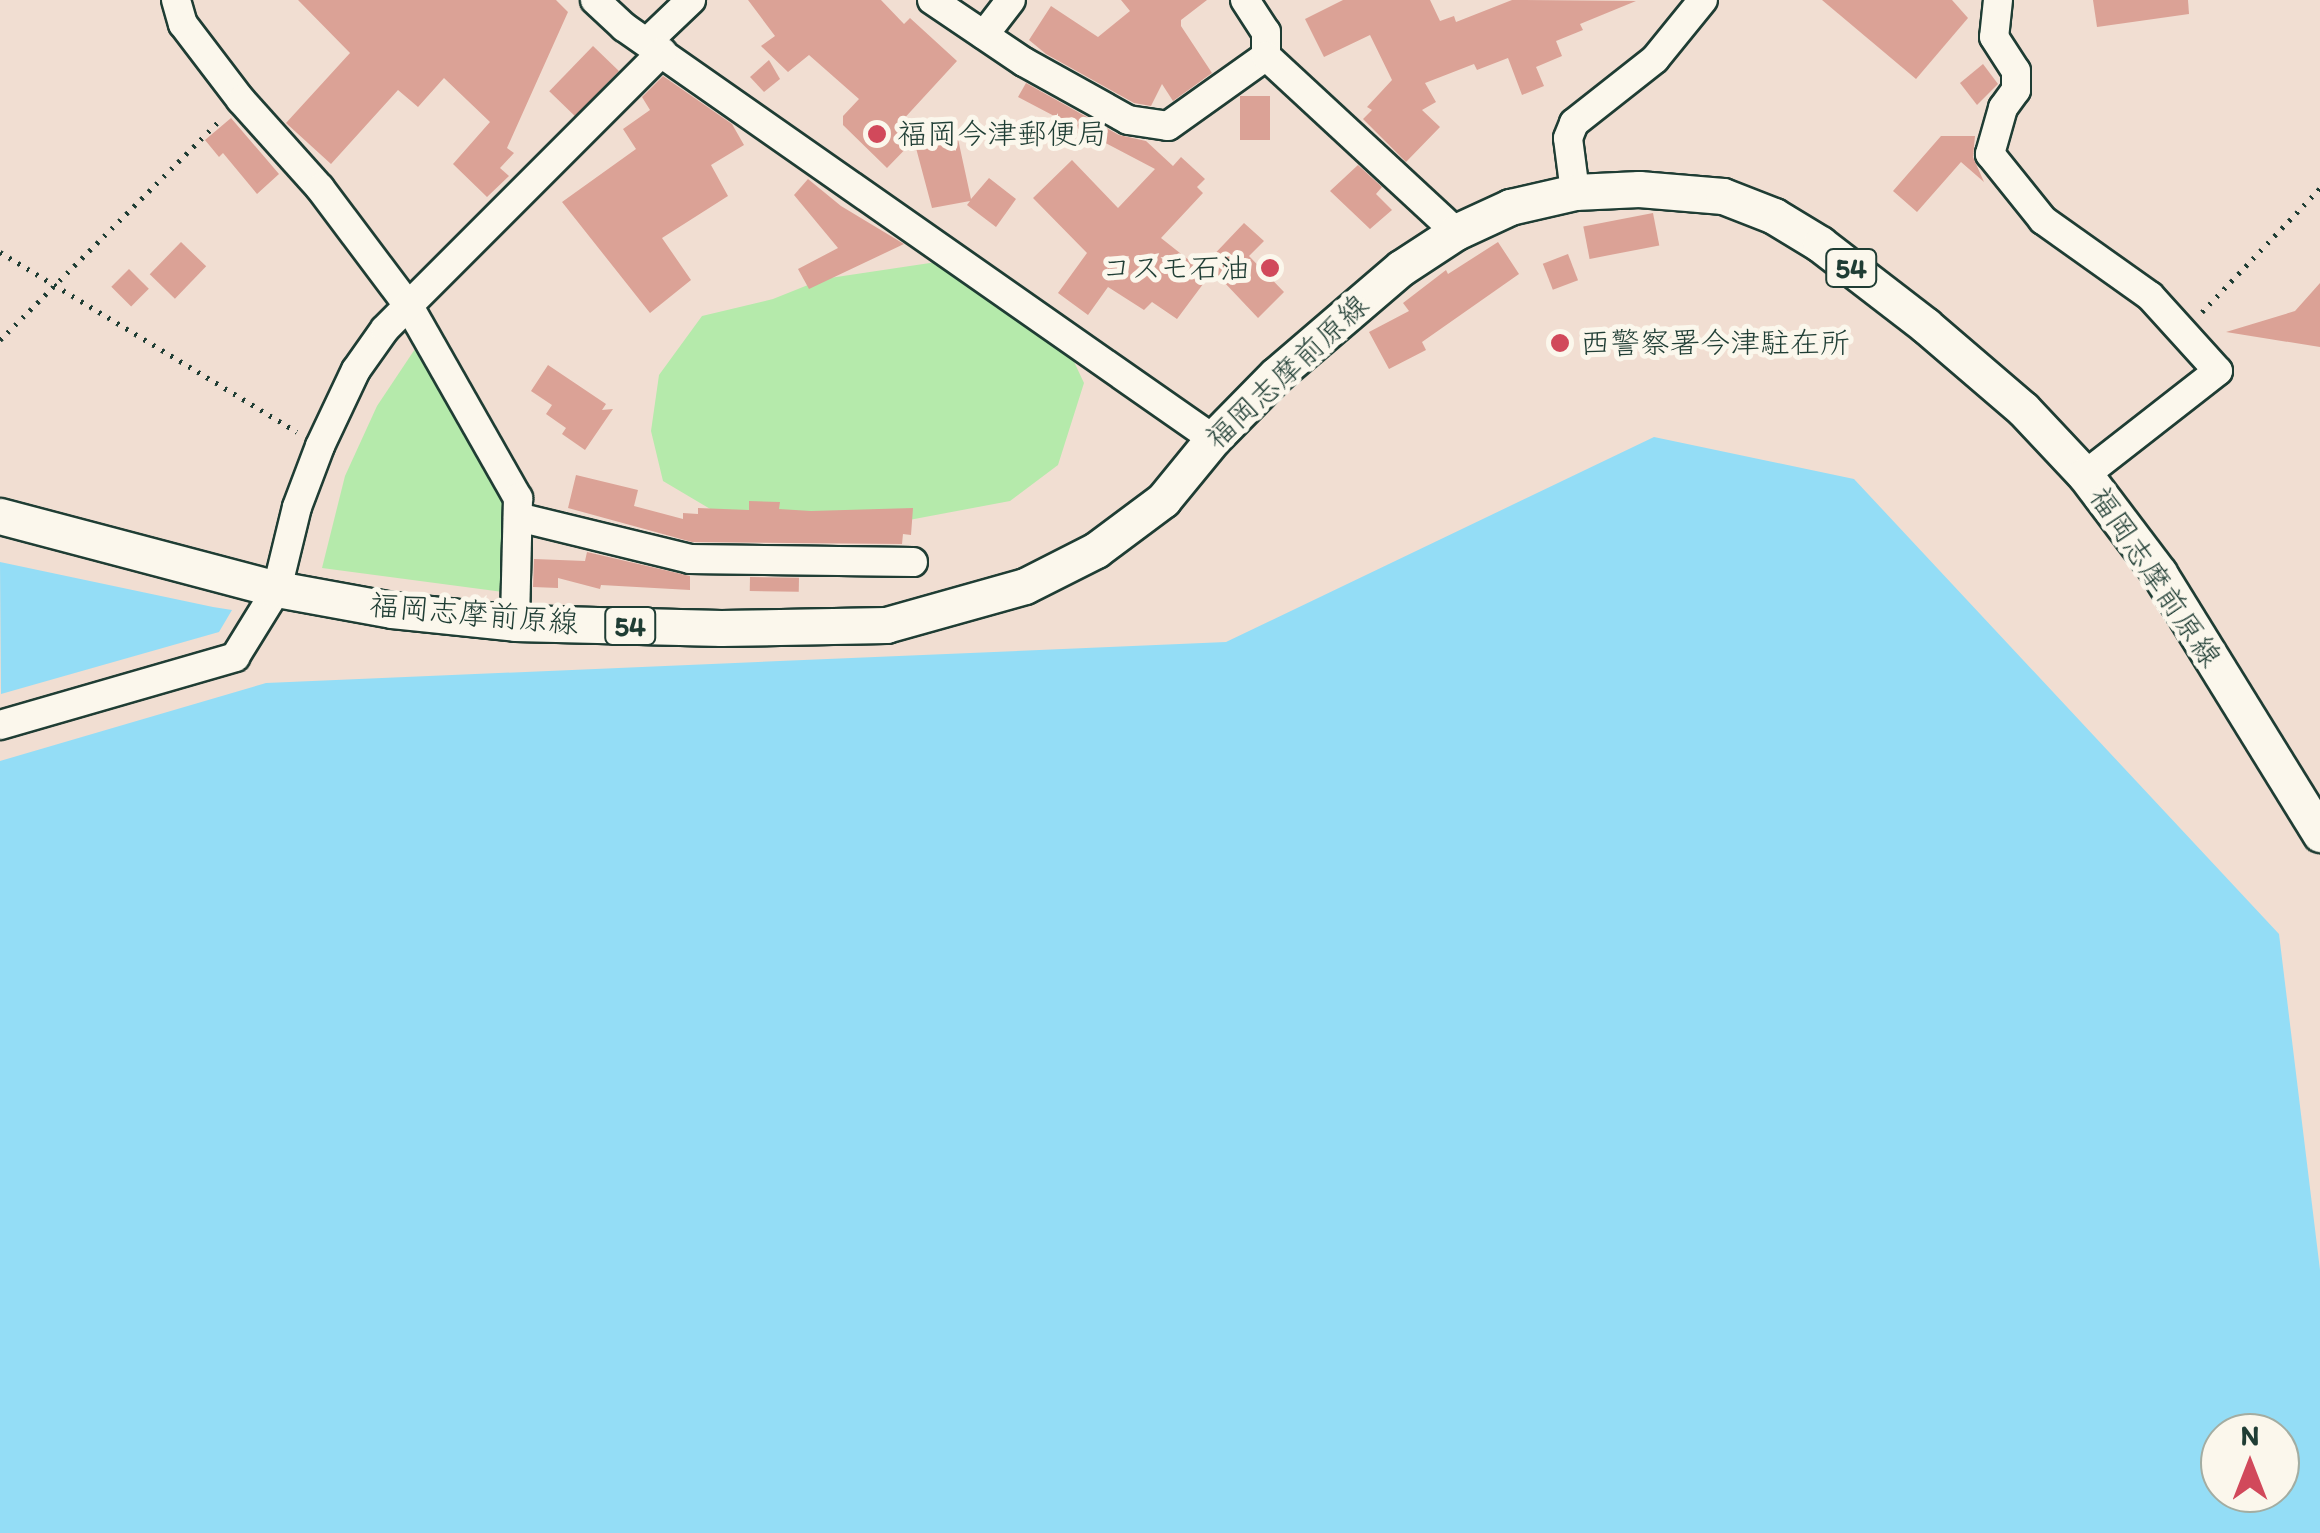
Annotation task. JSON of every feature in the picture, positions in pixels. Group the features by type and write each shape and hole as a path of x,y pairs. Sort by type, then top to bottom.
{"main road":[{"name":"福岡志摩前原線","path":"0,516 276,589 392,610 515,624 721,628 886,625 962,607 1026,586 1096,550 1163,500 1212,439 1328,329 1401,268 1456,232 1510,207 1575,192 1639,189 1723,196 1774,216 1820,244 1926,325 2023,409 2085,475 2159,572 2320,834"}],"street":[{"path":"176,0 183,24 241,100 320,188 410,308 518,498 515,624"},
{"path":"595,0 655,47 1212,439"},
{"path":"0,726 236,657 276,589 297,508 320,446 356,370 384,329 410,308 655,47 691,0"},
{"path":"932,0 1128,120 1168,126 1266,56"},
{"path":"984,35 1011,0"},
{"path":"1245,0 1266,32 1266,56 1456,232"},
{"path":"1575,192 1568,149 1574,123 1655,59 1704,0"},
{"path":"1998,0 1994,37 2016,71 2016,90 2002,108 1990,154 2043,220 2076,248 2115,268 2218,371 2085,475"},
{"path":"518,517 690,560 913,562"}],"path":[{"path":"0,340 241,100"},
{"path":"2183,332 2320,188"},
{"path":"0,252 320,446"}],"green space":[{"path":"950,260 1069,351 1084,383 1058,465 1010,501 909,520 717,513 663,481 651,431 659,375 702,316 773,299 823,279"},
{"path":"421,340 508,503 503,592 322,568 345,476 377,406"}],"water":[{"path":"1654,437 1854,479 2279,934 2320,1270 2320,1533 0,1533 0,761 266,683 1226,642"},
{"path":"0,562 232,610 219,632 1,694"}],"building":[{"path":"298,0 556,0 568,12 507,148 514,153 500,168 509,176 487,197 453,164 490,122 444,78 418,107 398,90 331,164 286,123 350,53"},
{"path":"748,0 881,0 904,24 910,18 957,61 900,123 916,138 887,168 843,125 843,116 859,99 809,55 788,72 761,46 775,36"},
{"path":"1121,0 1207,0 1181,20 1181,26 1212,73 1173,101 1162,84 1151,106 1134,103 1046,54 1029,40 1051,6 1098,37 1130,11"},
{"path":"1343,0 1430,0 1440,21 1454,16 1456,22 1512,0 1636,1 1580,24 1583,30 1556,41 1562,56 1536,67 1544,86 1522,95 1508,58 1477,70 1474,64 1425,83 1436,102 1422,110 1440,127 1406,162 1363,119 1372,110 1367,107 1392,80 1370,35 1324,57 1305,19"},
{"path":"1822,0 1952,0 1968,18 1916,79"},
{"path":"2093,0 2188,0 2189,14 2097,27"},
{"path":"593,46 619,71 575,116 549,91"},
{"path":"769,60 780,79 764,92 750,77"},
{"path":"1983,64 1998,84 1977,105 1960,83"},
{"path":"663,76 732,124 744,145 711,165 728,196 662,238 691,280 650,313 562,202 636,149 623,129 650,110 642,97"},
{"path":"1026,83 1119,135 1146,141 1173,166 1181,157 1205,179 1197,187 1203,193 1161,238 1209,276 1177,319 1152,302 1144,310 1108,287 1088,315 1058,293 1087,253 1033,198 1072,160 1118,208 1155,169 1018,97"},
{"path":"1240,96 1270,96 1270,140 1240,140"},
{"path":"231,118 279,174 257,194 223,153 219,157 205,140"},
{"path":"1941,136 1975,136 1973,157 1984,182 1961,162 1917,212 1893,191"},
{"path":"958,139 971,199 989,178 1016,199 996,227 967,205 970,201 932,208 916,148"},
{"path":"1358,165 1382,187 1376,194 1392,210 1370,229 1330,191"},
{"path":"808,179 841,206 904,244 809,289 798,269 838,248 794,195"},
{"path":"1653,213 1659,245 1590,259 1583,227"},
{"path":"1244,223 1264,241 1249,256 1284,292 1258,318 1206,263"},
{"path":"181,242 206,266 175,299 150,274"},
{"path":"1498,242 1519,274 1422,342 1426,350 1389,369 1369,332 1409,311 1403,303 1446,270 1448,274"},
{"path":"1568,254 1578,280 1553,290 1543,264"},
{"path":"129,269 149,289 131,306 111,287"},
{"path":"2320,283 2320,347 2226,332 2295,311"},
{"path":"548,365 606,404 602,410 613,409 585,450 562,434 566,428 546,414 552,405 531,391"},
{"path":"576,475 638,490 634,506 683,519 683,513 698,514 698,508 749,510 749,501 780,502 779,509 811,511 913,508 911,535 903,534 902,544 692,542 568,508"},
{"path":"587,552 690,576 690,590 601,585 600,589 558,578 558,588 533,587 534,559 585,561"},
{"path":"750,577 799,578 799,592 750,591"}],"place":[{"name":"福岡今津郵便局","path":"877,134"},
{"name":"コスモ石油","path":"1270,268"},
{"name":"西警察署今津駐在所","path":"1560,343"}]}
